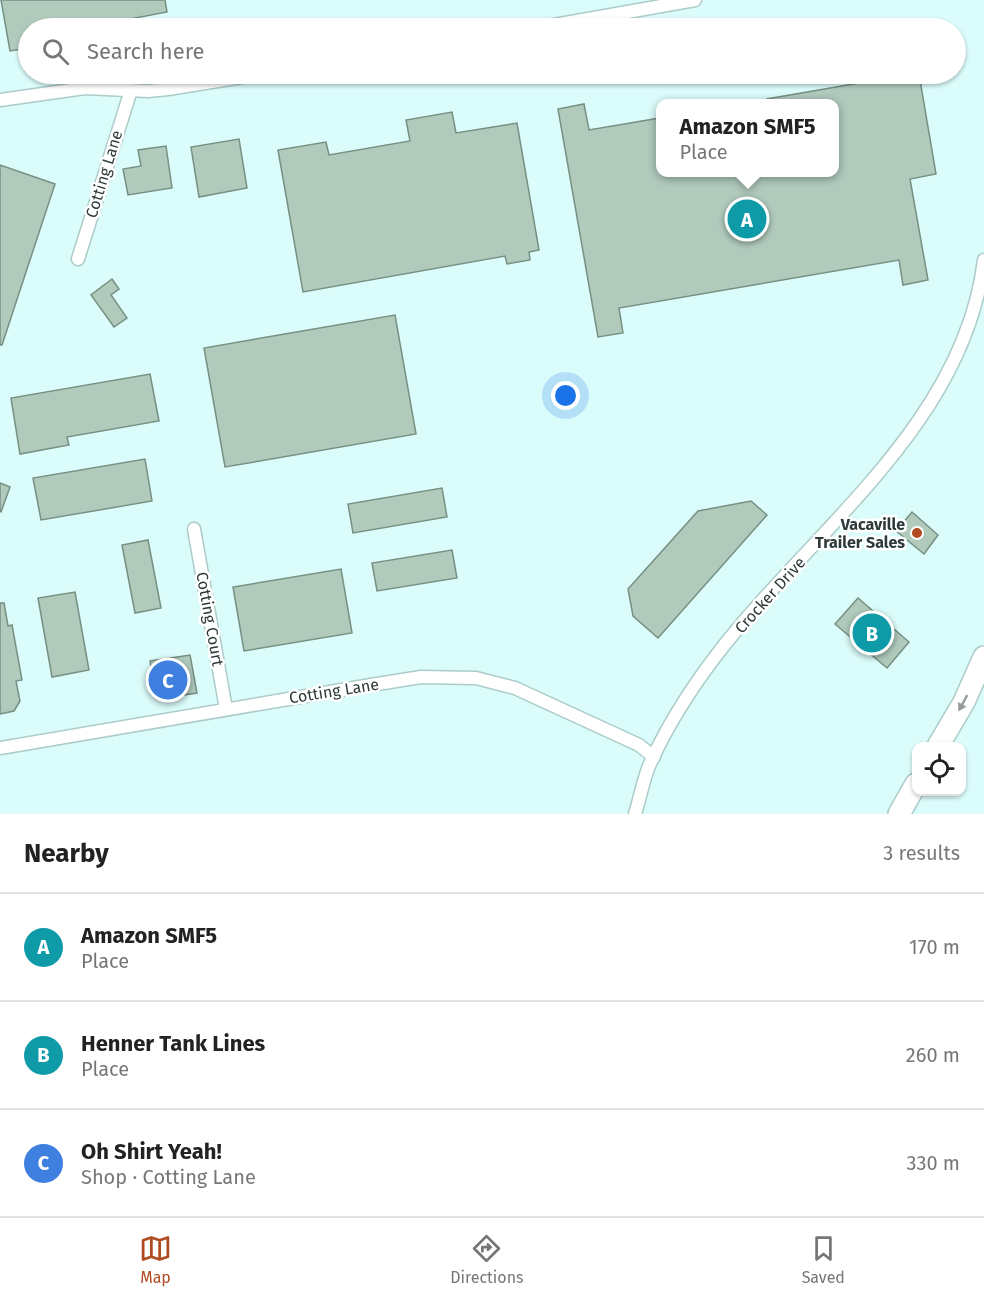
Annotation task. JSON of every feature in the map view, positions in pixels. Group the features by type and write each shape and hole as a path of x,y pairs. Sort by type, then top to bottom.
{"highway":[{"path":"941,742 964,702 984,657"},
{"path":"899,814 912,791"}],"street":[{"path":"593,18 695,0"},
{"path":"0,100 85,88 168,89 199,84"},
{"name":"Cotting Lane","path":"78,259 130,90"},
{"name":"Crocker Drive","path":"635,814 654,757 668,730 716,657 839,519 934,398 966,330 977,296 984,260"},
{"name":"Cotting Court","path":"194,529 225,709"},
{"name":"Cotting Lane","path":"0,748 421,677 476,678 515,688 639,745 654,757"}],"building":[{"path":"1,0 165,0 167,12 135,18 18,18 18,50 10,51"},
{"path":"854,84 921,84 936,174 910,179 928,280 903,285 899,260 619,308 623,333 598,337 558,109 584,104 589,130 656,119 656,177 839,177 839,99 767,99"},
{"path":"452,112 456,133 517,123 539,250 529,252 530,260 507,264 505,256 303,292 278,150 326,142 329,155 410,141 406,120"},
{"path":"239,139 247,188 199,197 191,147"},
{"path":"166,146 172,188 128,195 123,169 141,166 138,150"},
{"path":"0,165 55,184 2,345 0,345"},
{"path":"112,279 119,289 111,295 127,318 114,327 91,295"},
{"path":"395,315 416,434 225,467 204,348"},
{"path":"150,374 159,421 67,437 69,445 20,454 11,398"},
{"path":"145,459 152,501 41,520 33,478"},
{"path":"0,483 10,487 1,512 0,511"},
{"path":"442,488 447,517 353,533 348,504"},
{"path":"751,501 767,515 658,638 633,616 628,589 698,511"},
{"name":"Vacaville Trailer Sales","path":"912,512 938,535 924,554 896,531"},
{"path":"148,540 161,608 135,613 122,545"},
{"path":"452,550 457,578 377,591 372,563"},
{"path":"341,569 352,633 244,651 233,587"},
{"path":"75,592 89,670 52,677 38,598"},
{"path":"858,598 909,642 887,668 835,624"},
{"path":"0,603 4,603 8,626 12,625 22,680 16,681 20,701 14,711 0,714"},
{"path":"190,655 197,693 157,699 150,661"}],"place":[{"name":"Amazon SMF5","path":"747,219"},
{"name":"Vacaville Trailer Sales","path":"917,533"},
{"name":"Henner Tank Lines","path":"872,633"},
{"name":"Oh Shirt Yeah!","path":"168,680"}]}
